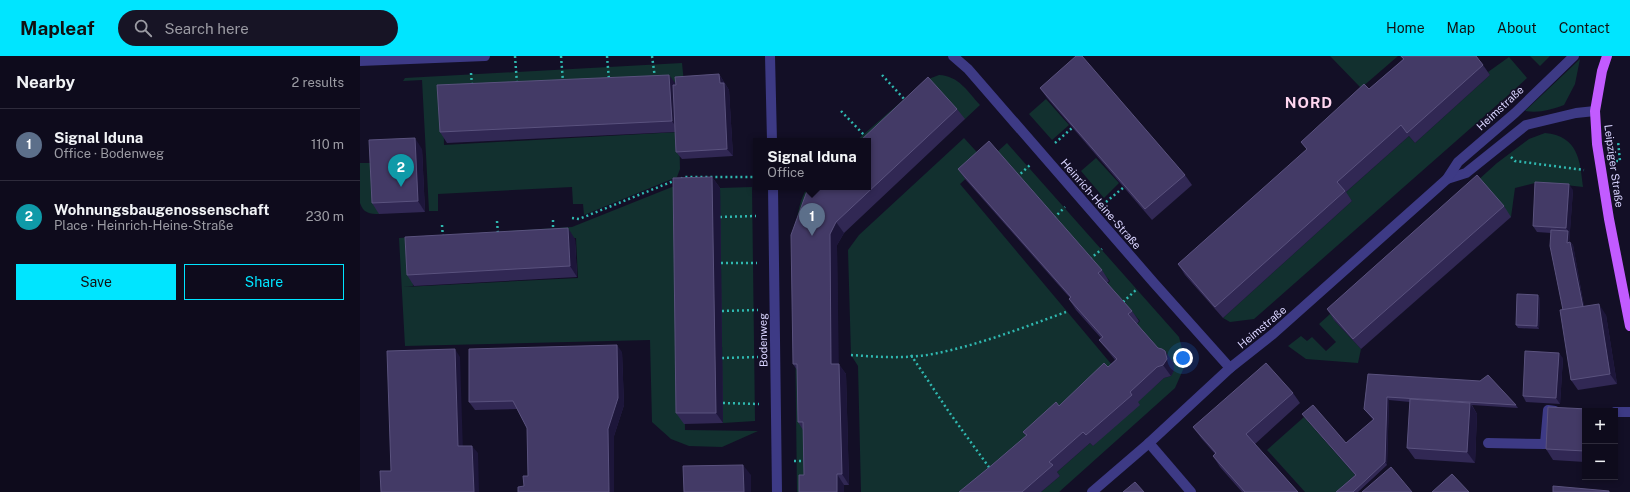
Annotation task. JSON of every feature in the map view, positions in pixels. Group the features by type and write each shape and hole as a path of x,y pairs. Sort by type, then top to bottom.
{"main road":[{"name":"Leipziger Straße","path":"1607,56 1602,71 1595,111 1597,144 1609,219 1630,326"}],"street":[{"path":"360,62 485,56"},
{"path":"770,56 772,138"},
{"name":"Heinrich-Heine-Straße","path":"953,56 968,69 1230,368"},
{"name":"Heimstraße","path":"1092,492 1149,443 1230,368 1272,334 1447,179 1458,162 1514,113 1574,56"},
{"name":"Heimstraße","path":"1447,179 1466,173 1526,125 1576,113 1595,111"},
{"name":"Bodenweg","path":"773,190 777,492"},
{"path":"1488,443 1545,444 1548,410 1563,411"},
{"path":"1618,412 1630,412"},
{"path":"1149,443 1191,492"}],"path":[{"path":"515,56 518,85"},
{"path":"561,56 563,84"},
{"path":"607,56 609,82"},
{"path":"652,56 655,79"},
{"path":"882,75 908,103"},
{"path":"842,111 867,138"},
{"path":"1042,154 1072,128"},
{"path":"1508,155 1515,161 1581,171 1585,170 1584,164 1620,161 1618,141"},
{"path":"572,218 579,219 684,177 753,177"},
{"path":"1094,213 1124,187"},
{"path":"720,216 773,215"},
{"path":"553,220 553,233"},
{"path":"497,221 498,235"},
{"path":"442,225 443,246"},
{"path":"721,263 774,262"},
{"path":"722,311 775,310"},
{"path":"851,355 883,357 932,354 986,341 1066,312"},
{"path":"911,355 949,412 994,474"},
{"path":"722,358 775,357"},
{"path":"723,403 776,404"}],"green space":[{"path":"1330,56 1398,56 1361,88"},
{"path":"1530,56 1550,56 1540,66"},
{"path":"1509,57 1527,78 1514,90 1254,319 1230,322 1223,318 1352,201 1345,193 1409,136 1415,143 1490,75 1488,72"},
{"path":"1580,59 1575,84 1564,105 1545,111 1525,111"},
{"path":"682,63 684,83 443,93 444,145 679,132 680,169 677,177 584,215 583,204 573,204 572,187 438,194 438,211 429,211 422,80 403,81 405,78"},
{"path":"939,75 952,78 962,85 980,105 965,119 871,140 871,138 859,138 926,80"},
{"path":"1046,99 1069,125 1052,140 1029,114"},
{"path":"1545,133 1556,135 1571,144 1578,159 1583,187 1539,182 1515,188 1511,217 1334,320 1361,349 1358,363 1306,359 1288,346 1301,336 1307,341 1312,337 1326,351 1336,342 1319,324 1497,163 1529,139"},
{"path":"964,138 985,161 960,184 1112,365 969,492 861,492 858,366 851,355 848,250 859,235"},
{"path":"1007,143 1179,337 1186,363 1175,388 1059,492 1041,492 1060,476 1057,472 1090,443 1093,446 1137,402 1164,378 1171,376 1174,366 1173,362 1165,359 1136,325 1140,321 1107,284 1110,281 997,152"},
{"path":"1096,158 1119,183 1104,198 1081,171"},
{"path":"360,163 377,163 379,214 367,212 361,206"},
{"path":"682,183 685,430 758,431 722,447 689,446 671,439 652,422 650,340 405,346 399,238 572,227","holes":["576,238 578,278 404,287 413,286 411,246"]},
{"path":"752,187 755,421 723,423 720,188"},
{"path":"806,190 830,190 804,375 806,492 797,492 794,245 799,207"},
{"path":"1304,417 1358,478 1341,492 1305,492 1267,450"}],"building":[{"path":"1076,56 1082,56 1185,175 1145,209 1040,88"},
{"path":"1401,56 1476,56 1483,65 1407,133 1401,125 1337,182 1345,191 1215,307 1178,264 1307,149 1301,142 1364,84 1369,89 1404,59"},
{"path":"719,74 720,83 724,83 727,149 676,152 673,85 676,85 675,77"},
{"path":"669,75 672,121 440,132 437,85"},
{"path":"928,77 957,109 871,189 871,138 863,138"},
{"path":"415,138 418,201 372,203 369,140"},
{"path":"989,141 1102,270 1098,273 1132,311 1128,314 1158,348 1165,351 1167,359 1163,365 1157,367 1130,392 1132,395 1086,435 1083,432 1049,462 1053,465 1022,492 959,492 1027,435 1023,432 1056,402 1059,406 1104,363 1108,367 1117,359 1099,340 1103,337 1069,299 1071,297 958,169"},
{"path":"1477,175 1504,206 1353,339 1327,309"},
{"path":"712,177 716,413 676,413 673,178"},
{"path":"1535,182 1569,184 1566,228 1533,226"},
{"path":"870,190 836,222 830,234 831,364 839,364 842,474 837,474 837,492 799,492 799,475 804,475 803,422 798,422 797,364 793,364 791,235 807,191"},
{"path":"568,228 570,266 407,275 405,237"},
{"path":"1551,230 1568,231 1567,243 1570,242 1583,307 1563,310 1550,246"},
{"path":"1517,294 1538,295 1537,326 1516,325"},
{"path":"1599,304 1610,374 1571,380 1560,310"},
{"path":"617,345 618,398 608,429 609,492 518,492 518,487 524,486 523,476 528,476 527,428 513,401 469,402 469,349"},
{"path":"455,349 458,446 472,446 474,492 381,492 380,471 391,471 387,351"},
{"path":"1525,351 1559,353 1556,398 1523,396"},
{"path":"1266,363 1293,393 1246,434 1298,492 1245,492 1213,456 1216,453 1193,427"},
{"path":"1368,374 1480,381 1488,375 1516,405 1387,397 1385,462 1353,492 1336,492 1356,475 1302,414 1313,405 1346,443 1374,419 1364,409"},
{"path":"1410,399 1470,403 1467,452 1407,448"},
{"path":"1548,407 1582,409 1582,451 1546,449"},
{"path":"743,465 744,492 684,492 683,466"},
{"path":"1391,467 1412,492 1362,492"},
{"path":"1452,474 1469,492 1432,492"},
{"path":"1135,482 1144,492 1123,492"},
{"path":"1553,486 1609,491 1609,492 1553,492"}],"place":[{"name":"Wohnungsbaugenossenschaft","path":"401,187"},
{"name":"Signal Iduna","path":"812,236"}],"district":[{"name":"NORD","path":"1309,102"}]}
